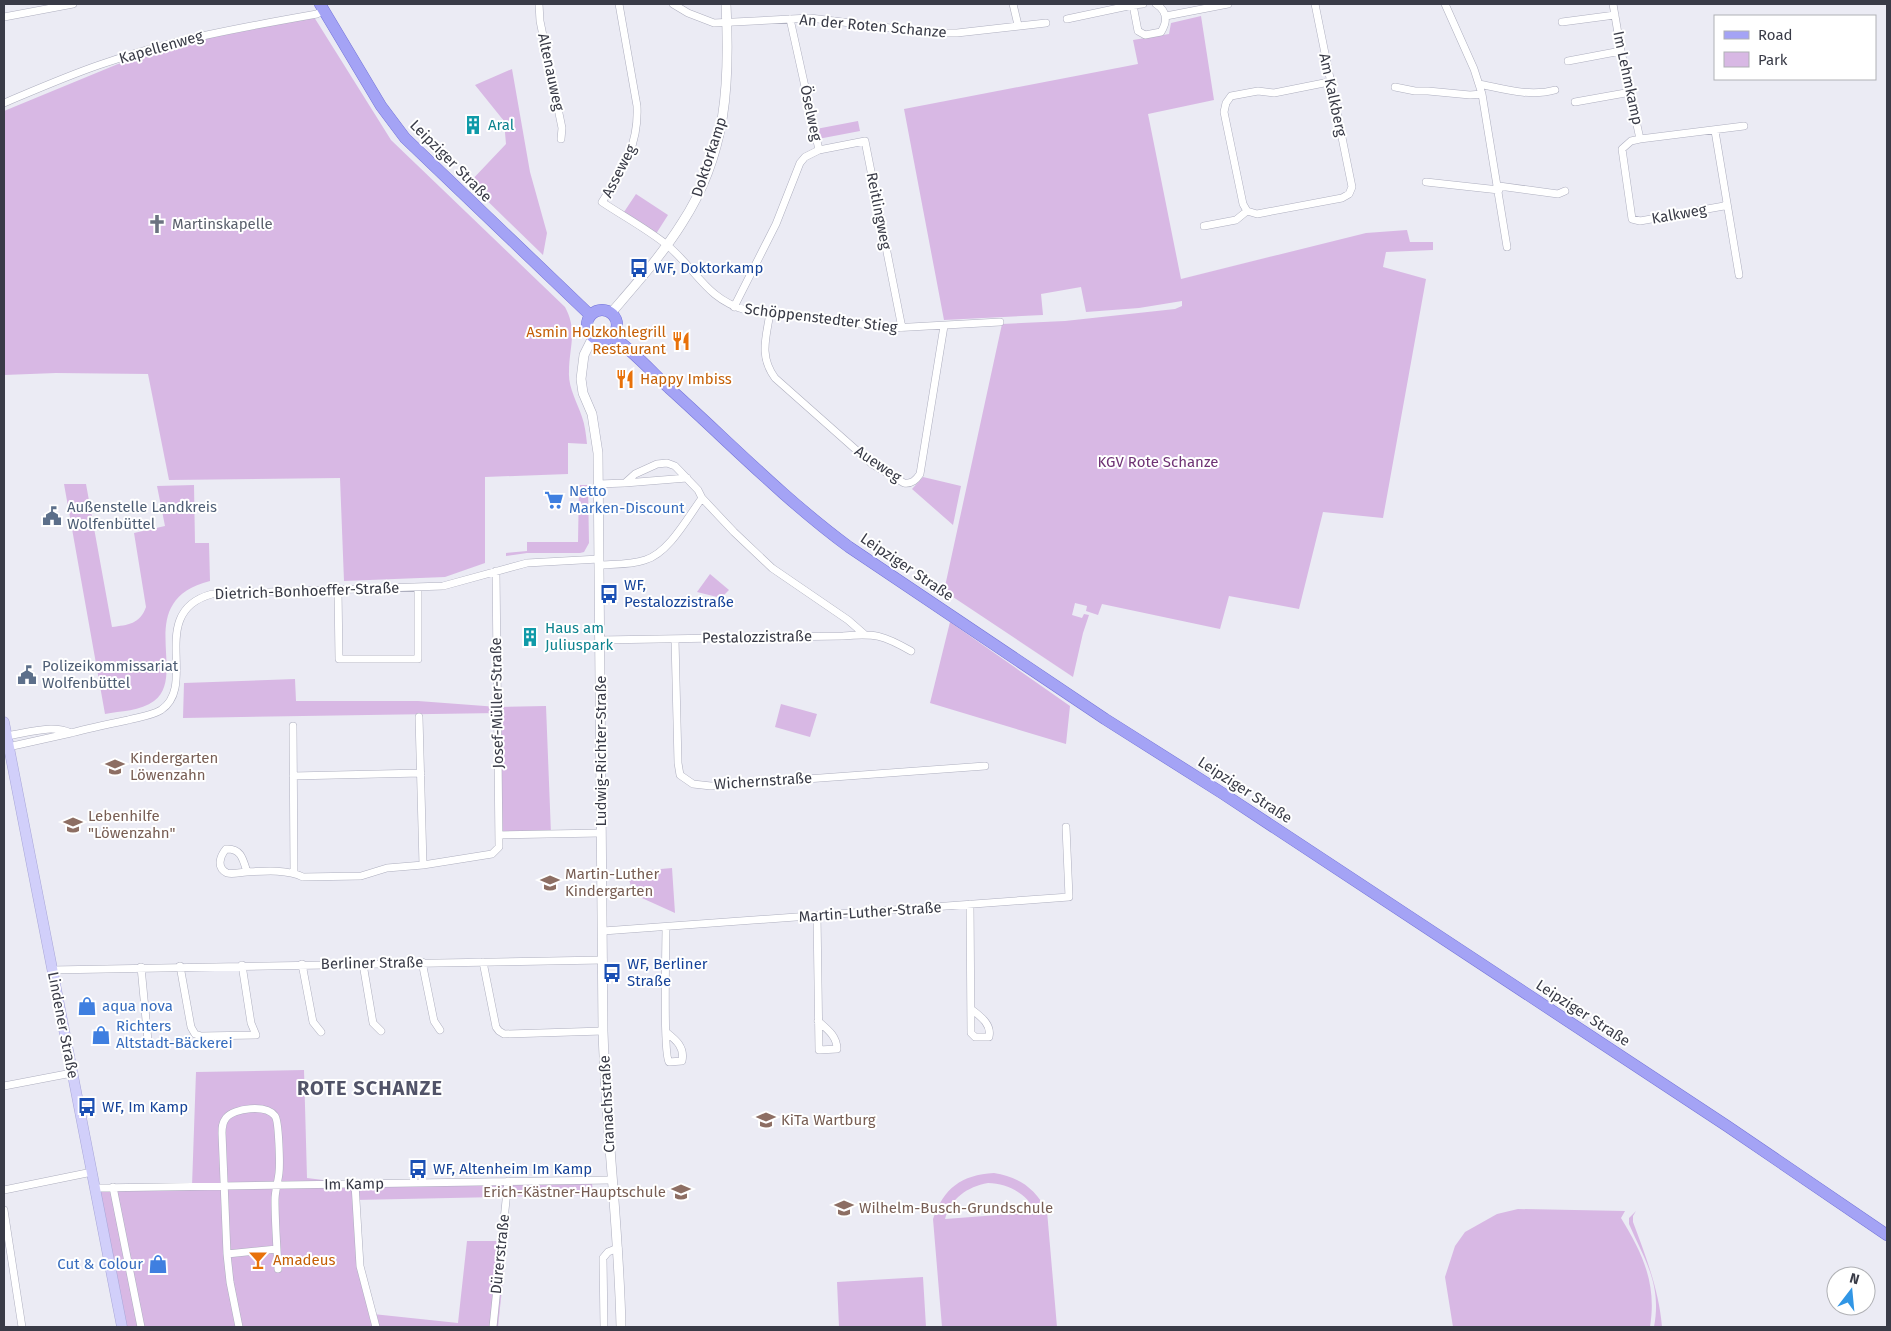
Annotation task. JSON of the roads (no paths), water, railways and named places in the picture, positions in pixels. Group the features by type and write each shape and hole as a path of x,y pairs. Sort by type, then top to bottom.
{"main road":[{"name":"Leipziger Straße","path":"321,7 386,113 405,138 590,315"},
{"path":"600,310 611,313 617,324 615,333 603,340 593,337 587,328 587,321 590,315 600,310"},
{"name":"Leipziger Straße","path":"612,336 786,498 850,547 1105,719 1222,793 1727,1126 1887,1235"},
{"name":"Lindener Straße","path":"4,722 122,1327"}],"street":[{"path":"4,17 73,4"},
{"name":"Altenauweg","path":"538,4 562,128 562,139"},
{"name":"Asseweg","path":"619,4 638,121 632,149 602,202 667,245"},
{"path":"672,4 703,20 714,23 790,19"},
{"name":"Doktorkamp","path":"611,313 682,224 702,185 723,120 728,59 726,4"},
{"path":"1013,4 1018,25"},
{"path":"1067,19 1143,4"},
{"path":"1133,5 1138,31 1145,35 1161,32 1165,26 1166,16 1156,4"},
{"path":"1166,16 1228,4"},
{"name":"Am Kalkberg","path":"1247,211 1258,214 1342,198 1349,194 1352,187 1314,4"},
{"path":"1445,4 1482,94 1499,188 1507,246"},
{"name":"Im Lehmkamp","path":"1613,4 1621,52 1640,139 1744,126"},
{"name":"Kapellenweg","path":"4,103 120,58 204,34 317,14 321,7"},
{"path":"1562,22 1615,16"},
{"name":"An der Roten Schanze","path":"790,19 810,18 931,33 996,30 1018,25 1046,23"},
{"name":"Öselweg","path":"734,307 776,224 800,163 805,157 819,150 790,19"},
{"path":"1568,61 1621,52"},
{"path":"1204,226 1236,220 1247,211 1243,204 1224,112 1226,103 1231,96 1258,91 1274,93 1329,82"},
{"path":"1479,84 1530,93 1543,93 1555,90"},
{"path":"1395,87 1415,92 1482,94"},
{"path":"1575,102 1631,92"},
{"name":"Kalkweg","path":"1715,131 1739,275"},
{"name":"Kalkweg","path":"1640,139 1631,141 1622,149 1632,219 1640,221 1724,206 1727,203"},
{"name":"Reitlingweg","path":"819,150 866,141 902,328"},
{"path":"1426,182 1558,194 1565,191"},
{"name":"Schöppenstedter Stieg","path":"667,245 709,291 734,307 854,324 902,328 1000,322"},
{"name":"Aueweg","path":"770,313 764,354 768,368 775,378 872,464 904,483 916,480 920,474 944,326"},
{"name":"Ludwig-Richter-Straße","path":"593,337 584,355 581,379 583,393 592,414 597,448 603,960"},
{"path":"625,483 635,474 657,464 667,463 674,466 698,490 702,498 734,532 772,568 848,620 864,634"},
{"path":"598,484 687,478"},
{"name":"Dietrich-Bonhoeffer-Straße","path":"8,747 147,716 162,710 174,690 176,679 176,631 180,617 198,598 212,594 453,585 527,563 636,563 648,560 670,542 702,498"},
{"name":"Josef-Müller-Straße","path":"247,872 294,872 303,876 361,876 387,868 423,865 492,854 499,847 496,571"},
{"path":"338,590 340,660 418,659 418,587"},
{"name":"Pestalozzistraße","path":"600,640 864,634 890,639 911,651"},
{"name":"Wichernstraße","path":"675,639 678,763 680,775 693,784 711,786 985,766"},
{"path":"419,717 423,865"},
{"path":"293,726 294,872"},
{"name":"Dietrich-Bonhoeffer-Straße","path":"6,736 53,728 72,733"},
{"path":"293,776 421,773"},
{"name":"Martin-Luther-Straße","path":"603,931 1069,897 1066,827"},
{"path":"499,835 601,833"},
{"path":"970,904 971,1009"},
{"path":"817,916 818,1021"},
{"path":"666,927 666,1032"},
{"name":"Berliner Straße","path":"52,970 180,966 603,960"},
{"name":"Cranachstraße","path":"603,960 605,1080 618,1248 621,1327"},
{"path":"422,962 434,1021 440,1030"},
{"path":"483,962 496,1027 499,1032 504,1034 603,1031"},
{"path":"302,964 313,1022 321,1032"},
{"path":"363,964 373,1023 381,1031"},
{"path":"180,966 191,1027 195,1034 201,1036 256,1035 251,1023 242,965"},
{"path":"141,967 148,1041"},
{"path":"4,1086 72,1073"},
{"path":"239,1327 230,1282 227,1254 222,1126 232,1113 255,1109 268,1111 275,1116 279,1172 275,1198 278,1268"},
{"path":"4,1190 92,1172"},
{"name":"Im Kamp","path":"95,1188 612,1180"},
{"name":"Dürerstraße","path":"493,1327 508,1181"},
{"path":"355,1184 360,1266 376,1327"},
{"path":"113,1187 141,1327"},
{"path":"4,1210 22,1327"},
{"path":"604,1327 603,1258 608,1252 618,1248"},
{"path":"227,1254 277,1249"}],"place":[{"name":"Aral","path":"473,125"},
{"name":"Martinskapelle","path":"157,224"},
{"name":"WF, Doktorkamp","path":"639,268"},
{"name":"Asmin Holzkohlegrill Restaurant","path":"681,341"},
{"name":"Happy Imbiss","path":"625,379"},
{"name":"Netto Marken-Discount","path":"554,500"},
{"name":"Außenstelle Landkreis Wolfenbüttel","path":"52,516"},
{"name":"WF, Pestalozzistraße","path":"609,594"},
{"name":"Haus am Juliuspark","path":"530,637"},
{"name":"Polizeikommissariat Wolfenbüttel","path":"27,675"},
{"name":"Kindergarten Löwenzahn","path":"115,767"},
{"name":"Lebenhilfe \"Löwenzahn\"","path":"73,825"},
{"name":"Martin-Luther Kindergarten","path":"550,883"},
{"name":"WF, Berliner Straße","path":"612,973"},
{"name":"aqua nova","path":"87,1006"},
{"name":"Richters Altstadt-Bäckerei","path":"101,1035"},
{"name":"WF, Im Kamp","path":"87,1107"},
{"name":"KiTa Wartburg","path":"766,1120"},
{"name":"WF, Altenheim Im Kamp","path":"418,1169"},
{"name":"Erich-Kästner-Hauptschule","path":"681,1192"},
{"name":"Wilhelm-Busch-Grundschule","path":"844,1208"},
{"name":"Amadeus","path":"258,1260"},
{"name":"Cut & Colour","path":"158,1264"}],"district":[{"name":"ROTE SCHANZE","path":"370,1088"}],"park label":[{"name":"KGV Rote Schanze","path":"1158,462"}]}
